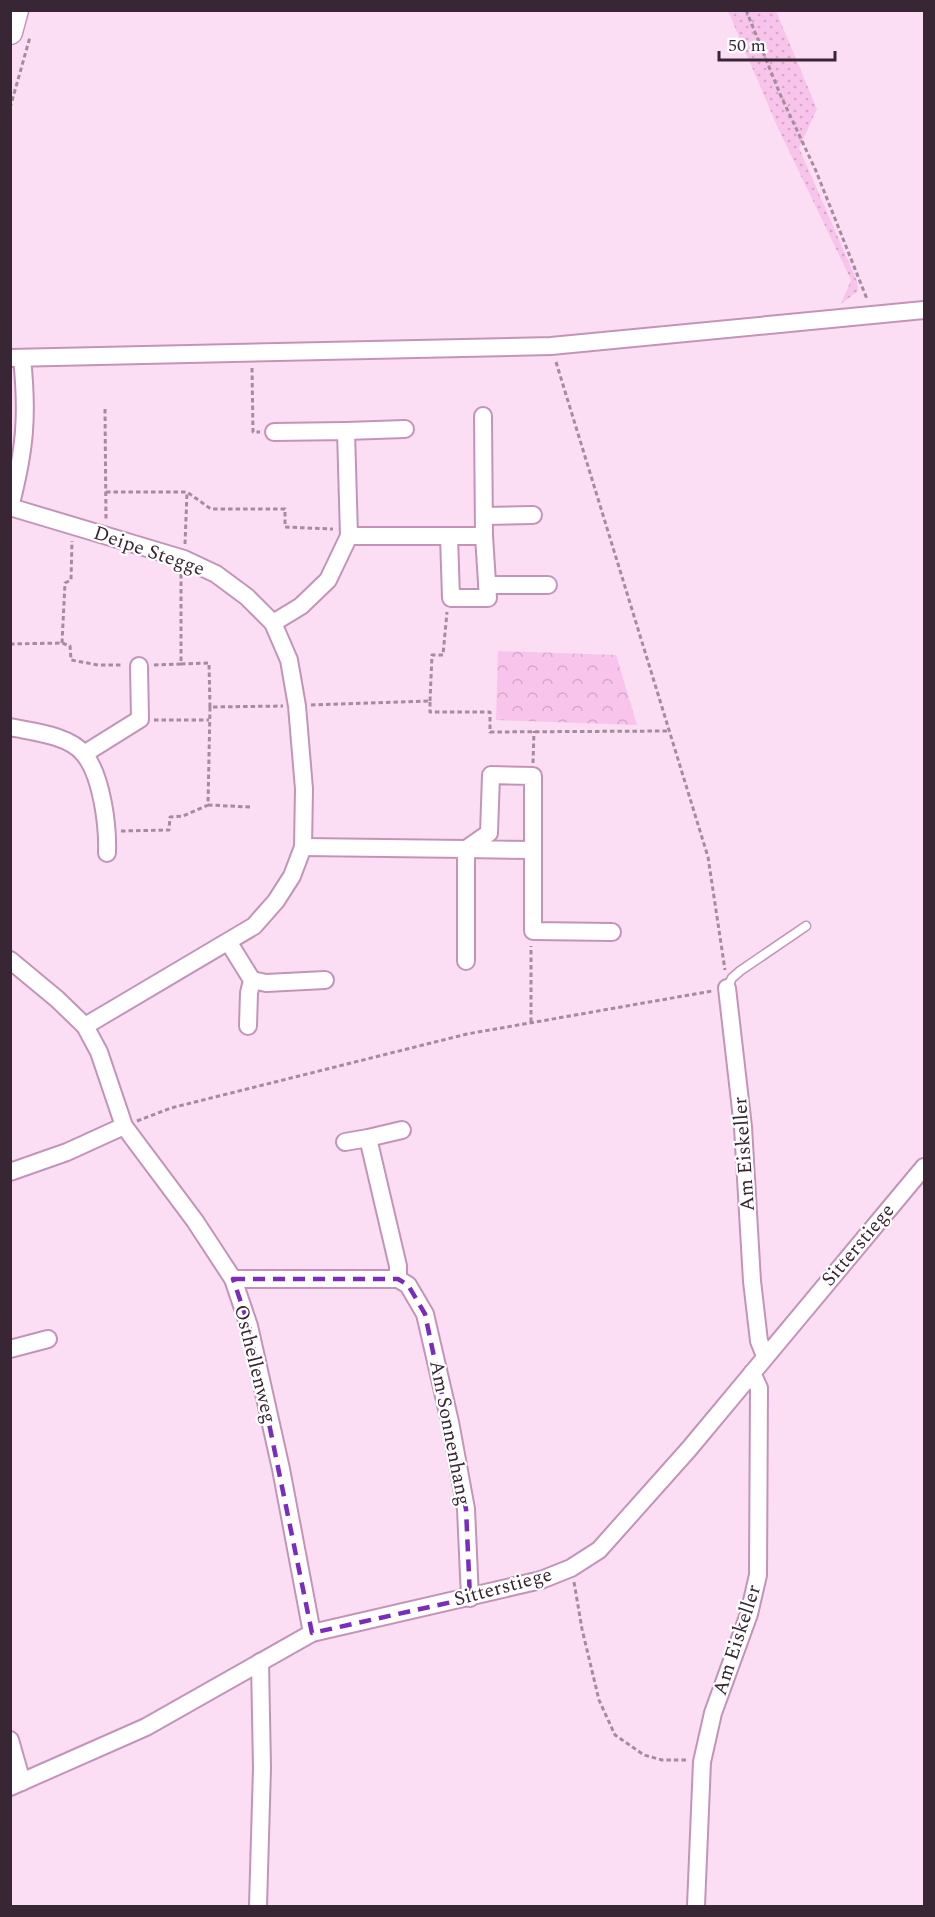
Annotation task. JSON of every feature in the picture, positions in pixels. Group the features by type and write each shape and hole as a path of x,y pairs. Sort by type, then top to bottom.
{"main road":[{"path":"16,10 21,32"}],"street":[{"name":"Deipe Stegge","path":"85,1026 254,926 276,901 292,876 303,847 304,789 297,706 289,660 273,623 247,597 216,574 184,559 10,507 23,455 27,401 16,358 66,355 551,346 924,309"},
{"path":"449,536 451,598 488,598 484,536 483,417"},
{"path":"274,432 405,429"},
{"path":"273,623 301,606 328,580 349,536 346,432"},
{"path":"484,516 533,515"},
{"path":"349,536 484,536"},
{"path":"487,585 548,585"},
{"path":"84,754 140,719 139,666"},
{"path":"10,727 66,742 84,754 106,811 107,853"},
{"path":"465,849 489,832 490,775 533,776 533,931 612,932"},
{"path":"303,847 532,850"},
{"path":"465,849 466,961"},
{"path":"228,943 252,980 266,983 325,980"},
{"path":"10,960 85,1026"},
{"path":"248,1026 249,993 252,980"},
{"name":"Am Eiskeller","path":"727,988 743,1128 752,1281 759,1341 765,1356"},
{"name":"Osthellenweg","path":"85,1026 99,1052 124,1126 195,1221 233,1279 249,1326 312,1633"},
{"path":"10,1172 67,1152 124,1126"},
{"path":"345,1142 402,1130"},
{"path":"233,1279 398,1279 398,1266 368,1138"},
{"name":"Sitterstiege","path":"16,1784 146,1727 312,1633 541,1580 571,1568 599,1550 752,1373 924,1167"},
{"name":"Am Sonnenhang","path":"398,1279 408,1285 425,1314 447,1411 466,1509 470,1598"},
{"path":"10,1349 48,1339"},
{"name":"Am Eiskeller","path":"696,1906 702,1762 713,1713 749,1614 758,1575 759,1388 752,1373"},
{"path":"258,1906 262,1768 260,1662"},
{"path":"10,1740 16,1784"}],"lane":[{"path":"727,988 732,978 740,971 806,926"}],"path":[{"path":"746,10 780,94 816,171 872,314"},
{"path":"10,108 21,32"},
{"path":"124,1126 171,1108 412,1046 531,1022 674,1000 727,988 708,857 551,346"},
{"path":"252,353 253,432 274,432"},
{"path":"105,409 106,537"},
{"path":"106,492 187,492 211,509 285,509 285,527 337,530 349,536"},
{"path":"181,664 180,580 184,559 187,492"},
{"path":"62,643 65,583 72,580 72,525"},
{"path":"451,598 446,615 443,655 432,655 430,712 490,712 490,732 669,731"},
{"path":"10,644 62,643 70,646 71,660 98,665 208,663 210,707 208,805"},
{"path":"210,707 429,701"},
{"path":"140,719 209,720"},
{"path":"533,776 534,731"},
{"path":"108,832 169,830 170,817 183,816 208,805 250,807"},
{"path":"531,1022 533,931"},
{"path":"571,1568 599,1700 615,1735 644,1755 662,1760 702,1762"}],"highlighted area":[{"path":"233,1279 398,1279 408,1285 425,1314 466,1509 470,1598 312,1633 249,1326"}],"green space":[{"path":"728,11 776,11 817,109 799,148 857,281 858,291 841,304 851,280 777,126"},
{"path":"498,651 616,655 637,725 496,720"}]}
